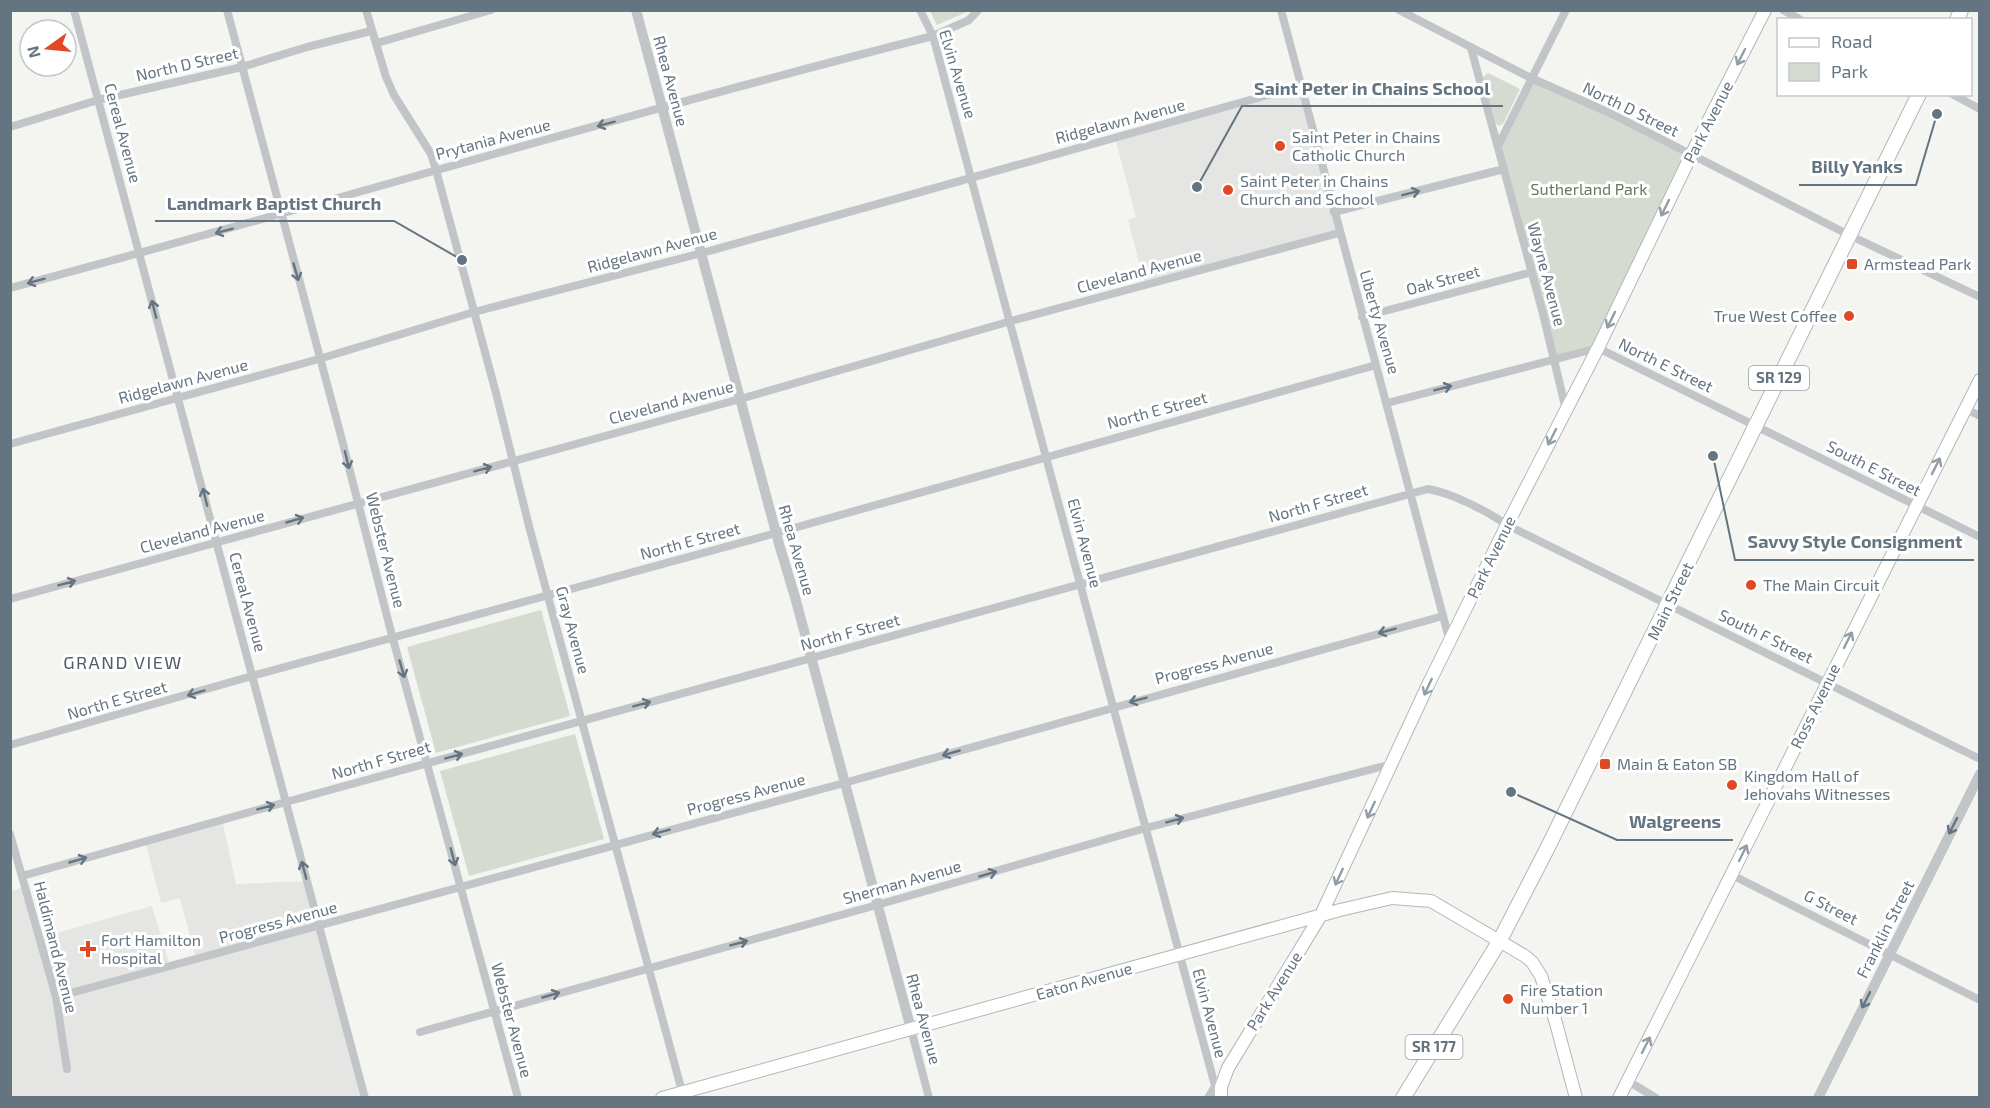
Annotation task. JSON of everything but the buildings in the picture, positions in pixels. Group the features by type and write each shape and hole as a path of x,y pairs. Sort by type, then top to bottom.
{"main road":[{"name":"Park Avenue","path":"1228,1068 1321,915 1507,525 1598,348 1691,155 1765,10"},
{"name":"Main Street","path":"1403,1098 1499,942 1570,804 1917,96"},
{"name":"Ross Avenue","path":"1619,1098 1980,380"},
{"name":"Eaton Avenue","path":"662,1098 683,1095 1378,899 1392,898 1431,901 1532,962 1541,976 1557,1023 1576,1098"},
{"path":"1221,1098 1221,1088 1228,1068"}],"street":[{"name":"Cereal Avenue","path":"74,10 365,1098"},
{"name":"Webster Avenue","path":"227,10 393,639 518,1098"},
{"name":"Gray Avenue","path":"366,10 386,77 394,95 430,154 436,170 683,1095"},
{"path":"377,44 491,10"},
{"name":"Rhea Avenue","path":"636,10 929,1098"},
{"name":"Elvin Avenue","path":"920,10 933,36 1215,1086"},
{"name":"Prytania Avenue","path":"10,288 662,108 933,36 969,20 978,10"},
{"name":"Liberty Avenue","path":"1281,10 1450,642"},
{"name":"North D Street","path":"1399,10 1532,78 1610,113 1849,235 1980,297"},
{"path":"1498,146 1566,10"},
{"path":"1783,10 1797,18"},
{"name":"North D Street","path":"10,127 98,100 242,67 371,30"},
{"name":"Wayne Avenue","path":"1471,48 1532,272 1566,410"},
{"name":"Ridgelawn Avenue","path":"10,444 319,359 474,312 702,253 1300,86"},
{"path":"1956,96 1980,108"},
{"path":"1334,212 1504,169"},
{"name":"Cleveland Avenue","path":"10,599 740,399 1011,321 1339,233"},
{"name":"Oak Street","path":"1362,317 1532,272"},
{"name":"North E Street","path":"1387,403 1598,348 1756,426"},
{"name":"North E Street","path":"10,745 1376,365"},
{"path":"1966,409 1980,416"},
{"name":"South E Street","path":"1756,426 1980,537"},
{"name":"North F Street","path":"22,876 1081,585 1410,492 1428,489 1439,491 1497,518 1668,604"},
{"name":"South F Street","path":"1668,604 1980,759"},
{"name":"Progress Avenue","path":"56,997 844,783 1443,616"},
{"name":"Sherman Avenue","path":"420,1032 1146,828 1393,764"},
{"name":"Franklin Street","path":"1818,1098 1980,774"},
{"name":"Haldimand Avenue","path":"10,834 56,997 67,1069"},
{"name":"G Street","path":"1732,875 1980,1000"},
{"name":"Park Avenue","path":"1208,1098 1228,1068"},
{"path":"1628,1081 1656,1098"}],"shaded area":[{"name":"Saint Peter in Chains Church and School","path":"1300,86 1339,233 1145,285 1128,220 1136,217 1115,138"},
{"name":"Fort Hamilton Hospital","path":"222,819 236,884 307,881 365,1097 11,1098 11,891 25,887 39,938 152,906 170,966 196,959 180,898 161,903 145,841"}],"green space":[{"path":"930,11 969,11 937,25"},
{"path":"1488,73 1520,89 1503,124 1499,126 1495,123 1483,77"},
{"name":"Sutherland Park","path":"1531,78 1691,155 1598,348 1554,359 1498,146"},
{"path":"541,610 570,716 436,753 407,647"},
{"path":"575,734 604,839 469,876 440,771"}],"place":[{"name":"Billy Yanks","path":"1937,114"},
{"name":"Saint Peter in Chains Catholic Church","path":"1280,146"},
{"name":"Saint Peter in Chains School","path":"1197,187"},
{"name":"Saint Peter in Chains Church and School","path":"1228,190"},
{"name":"Landmark Baptist Church","path":"462,260"},
{"name":"Armstead Park","path":"1852,264"},
{"name":"True West Coffee","path":"1849,316"},
{"name":"Savvy Style Consignment","path":"1713,456"},
{"name":"The Main Circuit","path":"1751,585"},
{"name":"Main & Eaton SB","path":"1605,764"},
{"name":"Kingdom Hall of Jehovahs Witnesses","path":"1732,785"},
{"name":"Walgreens","path":"1511,792"},
{"name":"Fort Hamilton Hospital","path":"88,949"},
{"name":"Fire Station Number 1","path":"1508,999"}],"district":[{"name":"GRAND VIEW","path":"123,663"}]}
